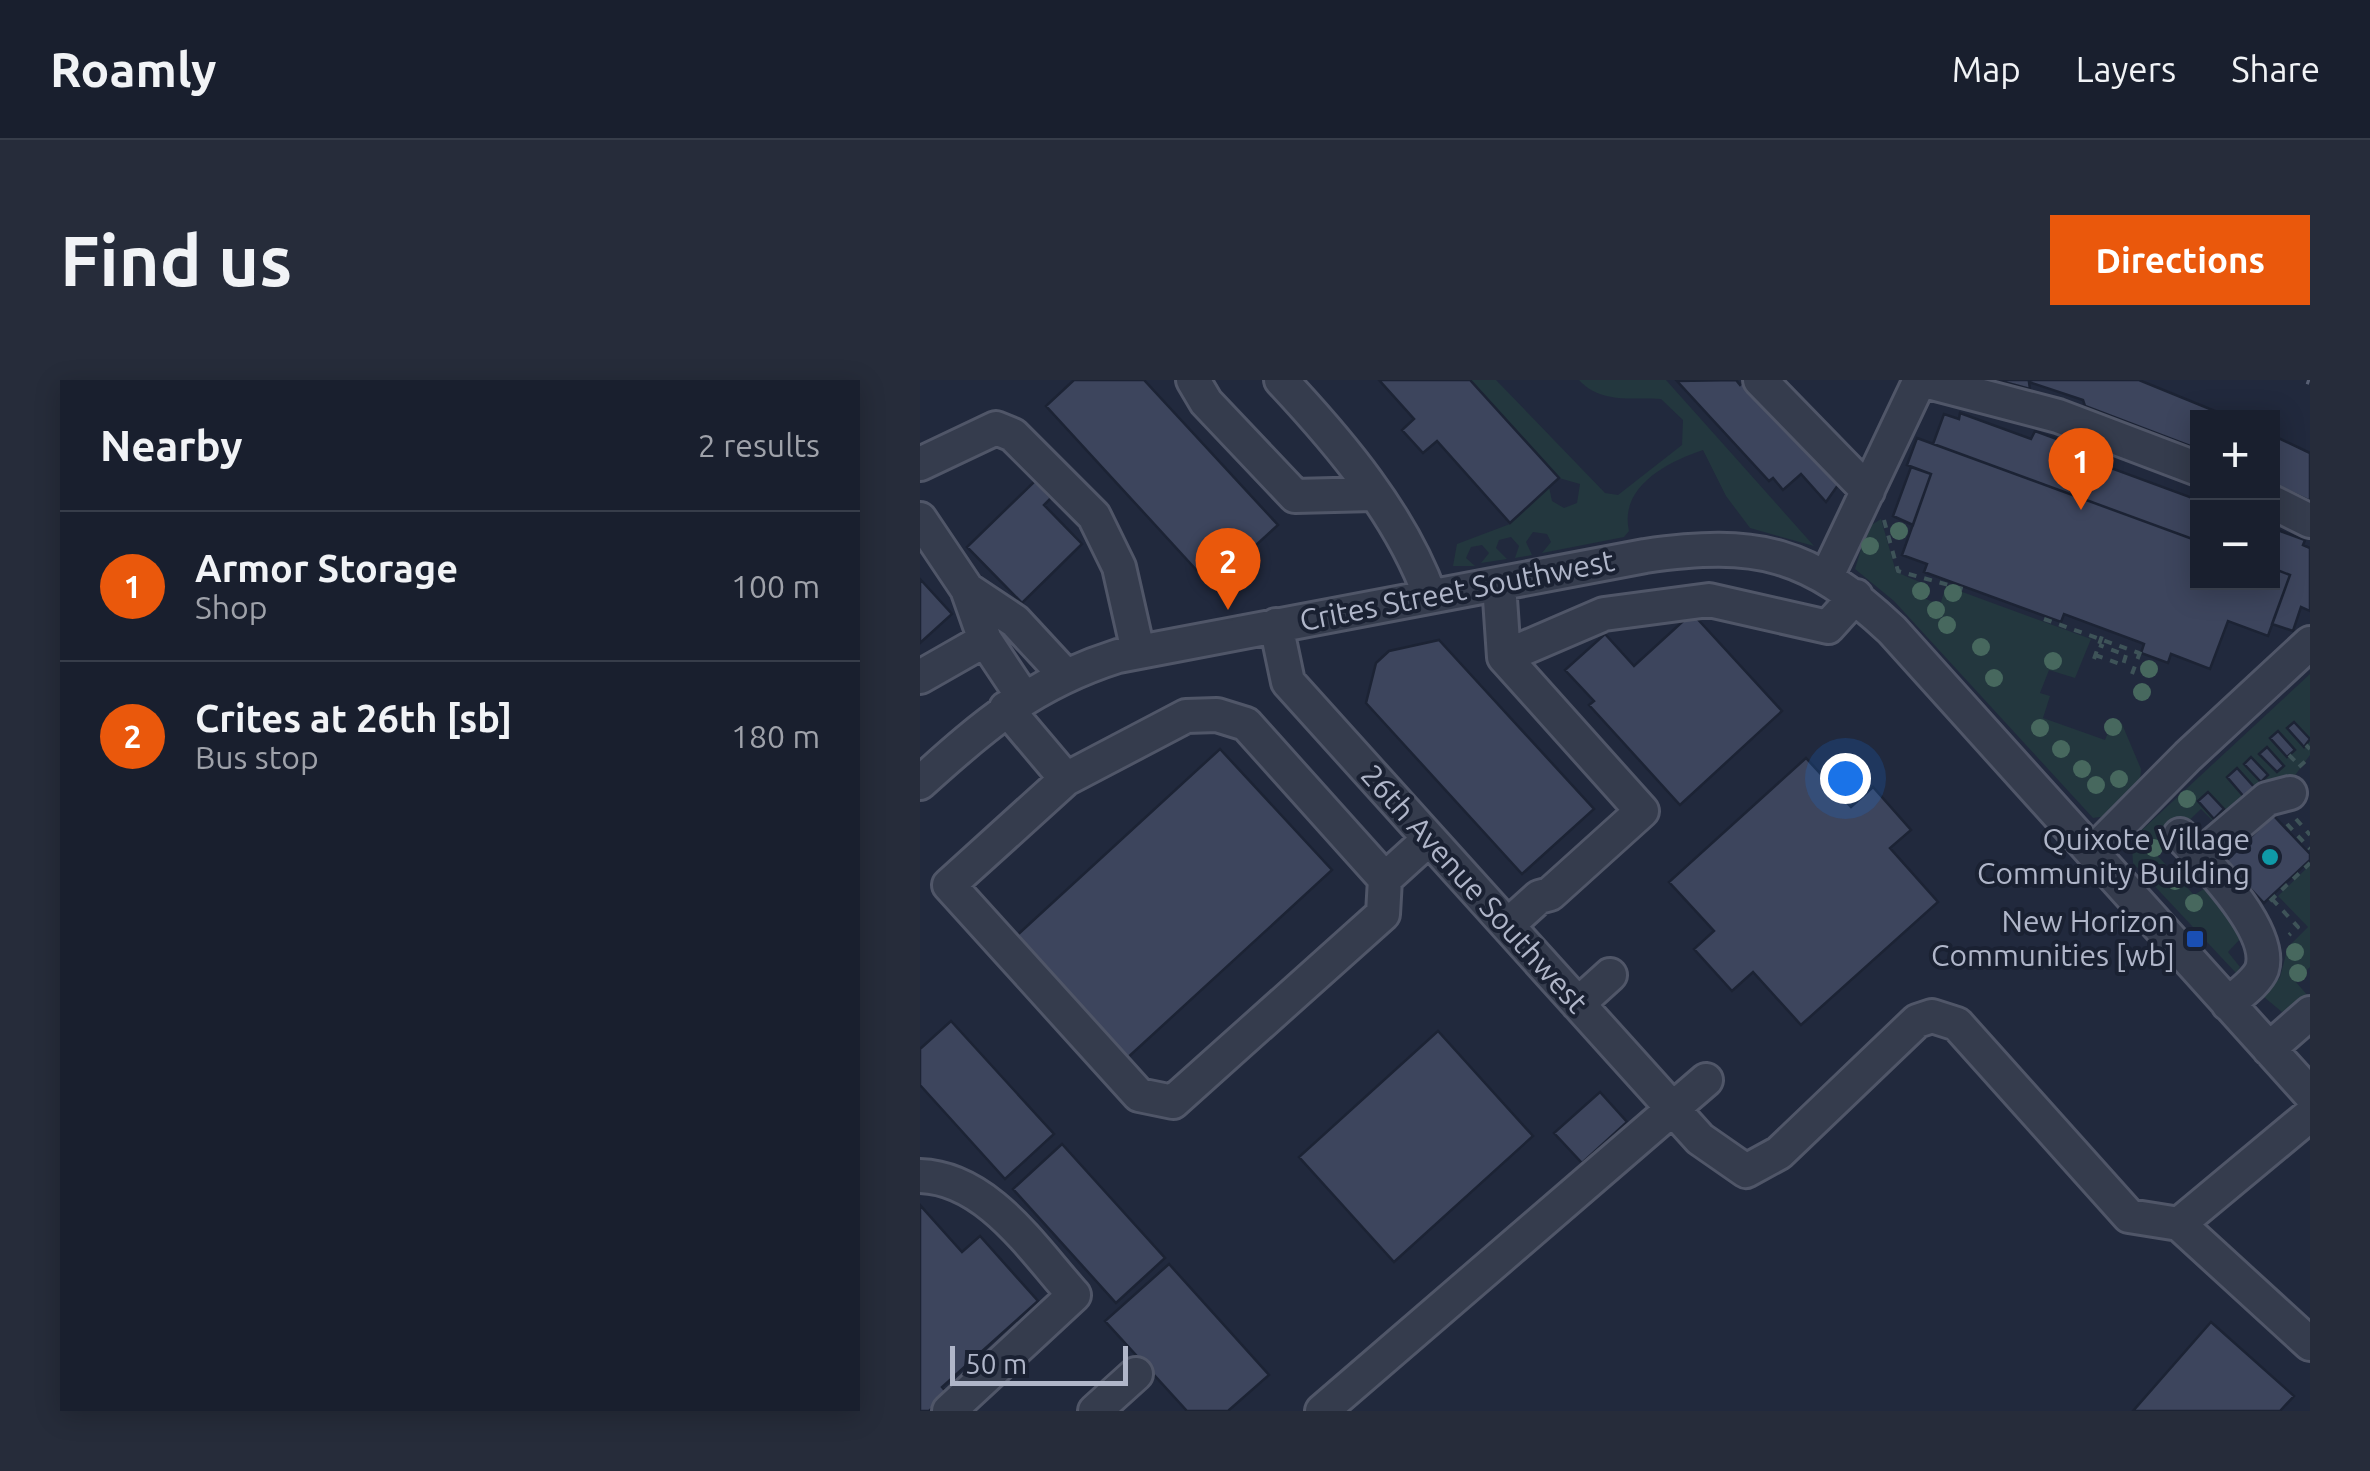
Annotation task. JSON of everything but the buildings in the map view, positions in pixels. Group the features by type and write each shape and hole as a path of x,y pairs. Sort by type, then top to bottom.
{"street":[{"path":"1193,380 1206,402 1296,496 1373,494"},
{"path":"1281,380 1324,426 1416,556 1430,596"},
{"path":"1760,380 1876,505"},
{"path":"1827,576 1876,505 1921,380 2058,416 2190,466"},
{"path":"920,464 996,428 1013,434 1094,516 1119,568 1138,651"},
{"path":"2280,506 2310,521"},
{"path":"920,518 966,588 1014,702 1066,779"},
{"name":"Crites Street Southwest","path":"920,783 1014,702 1065,675 1138,651 1700,548 1782,558 1827,576 1856,596 1892,630 2310,1094"},
{"path":"1499,584 1504,656 1642,810 1550,894 1539,897 1508,926"},
{"path":"966,588 1015,621 1065,675"},
{"path":"1504,656 1604,614 1708,600 1828,627 1856,596"},
{"name":"26th Avenue Southwest","path":"1276,625 1288,682 1700,1139 1746,1171 1763,1165 1917,1020 1932,1016 1957,1024 2129,1216 2179,1224"},
{"path":"920,678 985,640"},
{"path":"2094,852 2188,756 2310,643"},
{"path":"1385,880 1246,724 1217,716 1186,716 1066,779 949,885 1139,1095 1174,1102 1383,914 1385,880 1429,839"},
{"path":"2228,1004 2257,977 2262,960 2241,902 2190,846 2295,780"},
{"path":"1578,1004 1610,975"},
{"path":"2269,1048 2310,1013"},
{"path":"1322,1411 1706,1080"},
{"path":"2310,1115 2179,1224 2310,1344"},
{"path":"920,1176 949,1177 994,1207 1074,1294 950,1411"},
{"path":"1095,1411 1136,1374"}],"path":[{"path":"1876,505 1898,571 1963,589"},
{"path":"2044,620 2100,642 2126,655 2123,665 2094,656 2100,642 2104,630"},
{"path":"2100,642 2140,653"},
{"path":"2132,674 2142,644"},
{"path":"2289,755 2295,780"},
{"path":"2294,833 2302,826"},
{"path":"2260,910 2310,863"}],"shaded area":[{"path":"1470,380 1496,380 1605,493 1618,495 1682,445 1683,420 1661,399 1607,396 1579,380 1666,380 1814,546 1750,528 1726,496 1703,450 1661,469 1639,489 1631,501 1629,531 1624,537 1542,553 1551,542 1547,534 1533,532 1526,542 1532,555 1515,558 1519,546 1511,537 1499,540 1496,548 1507,559 1481,563 1489,553 1482,545 1471,547 1466,558 1475,566 1453,566 1457,544 1510,524 1549,487 1552,501 1564,508 1577,503 1580,484 1559,478"},
{"path":"1881,519 1896,572 1929,586 1926,599 1940,605 1946,586 2091,639 2075,678 2049,670 2040,693 2050,696 2043,718 2105,740 2111,725 2122,724 2141,769 2140,782 2107,816 2093,818 1894,601 1855,569 1868,527"},
{"path":"2310,674 2310,755 2293,778 2216,824 2201,809 2155,853 2194,895 2207,887 2226,904 2241,938 2228,952 2240,967 2236,973 2133,863 2132,848 2143,829"},
{"path":"2310,865 2310,967 2295,981 2309,997 2282,1012 2264,997 2280,977 2288,947 2308,927 2278,896"}],"place":[{"name":"Armor Storage","path":"2081,510"},
{"name":"Crites at 26th [sb]","path":"1228,610"},
{"name":"Quixote Village Community Building","path":"2270,857"},
{"name":"New Horizon Communities [wb]","path":"2195,939"}]}
